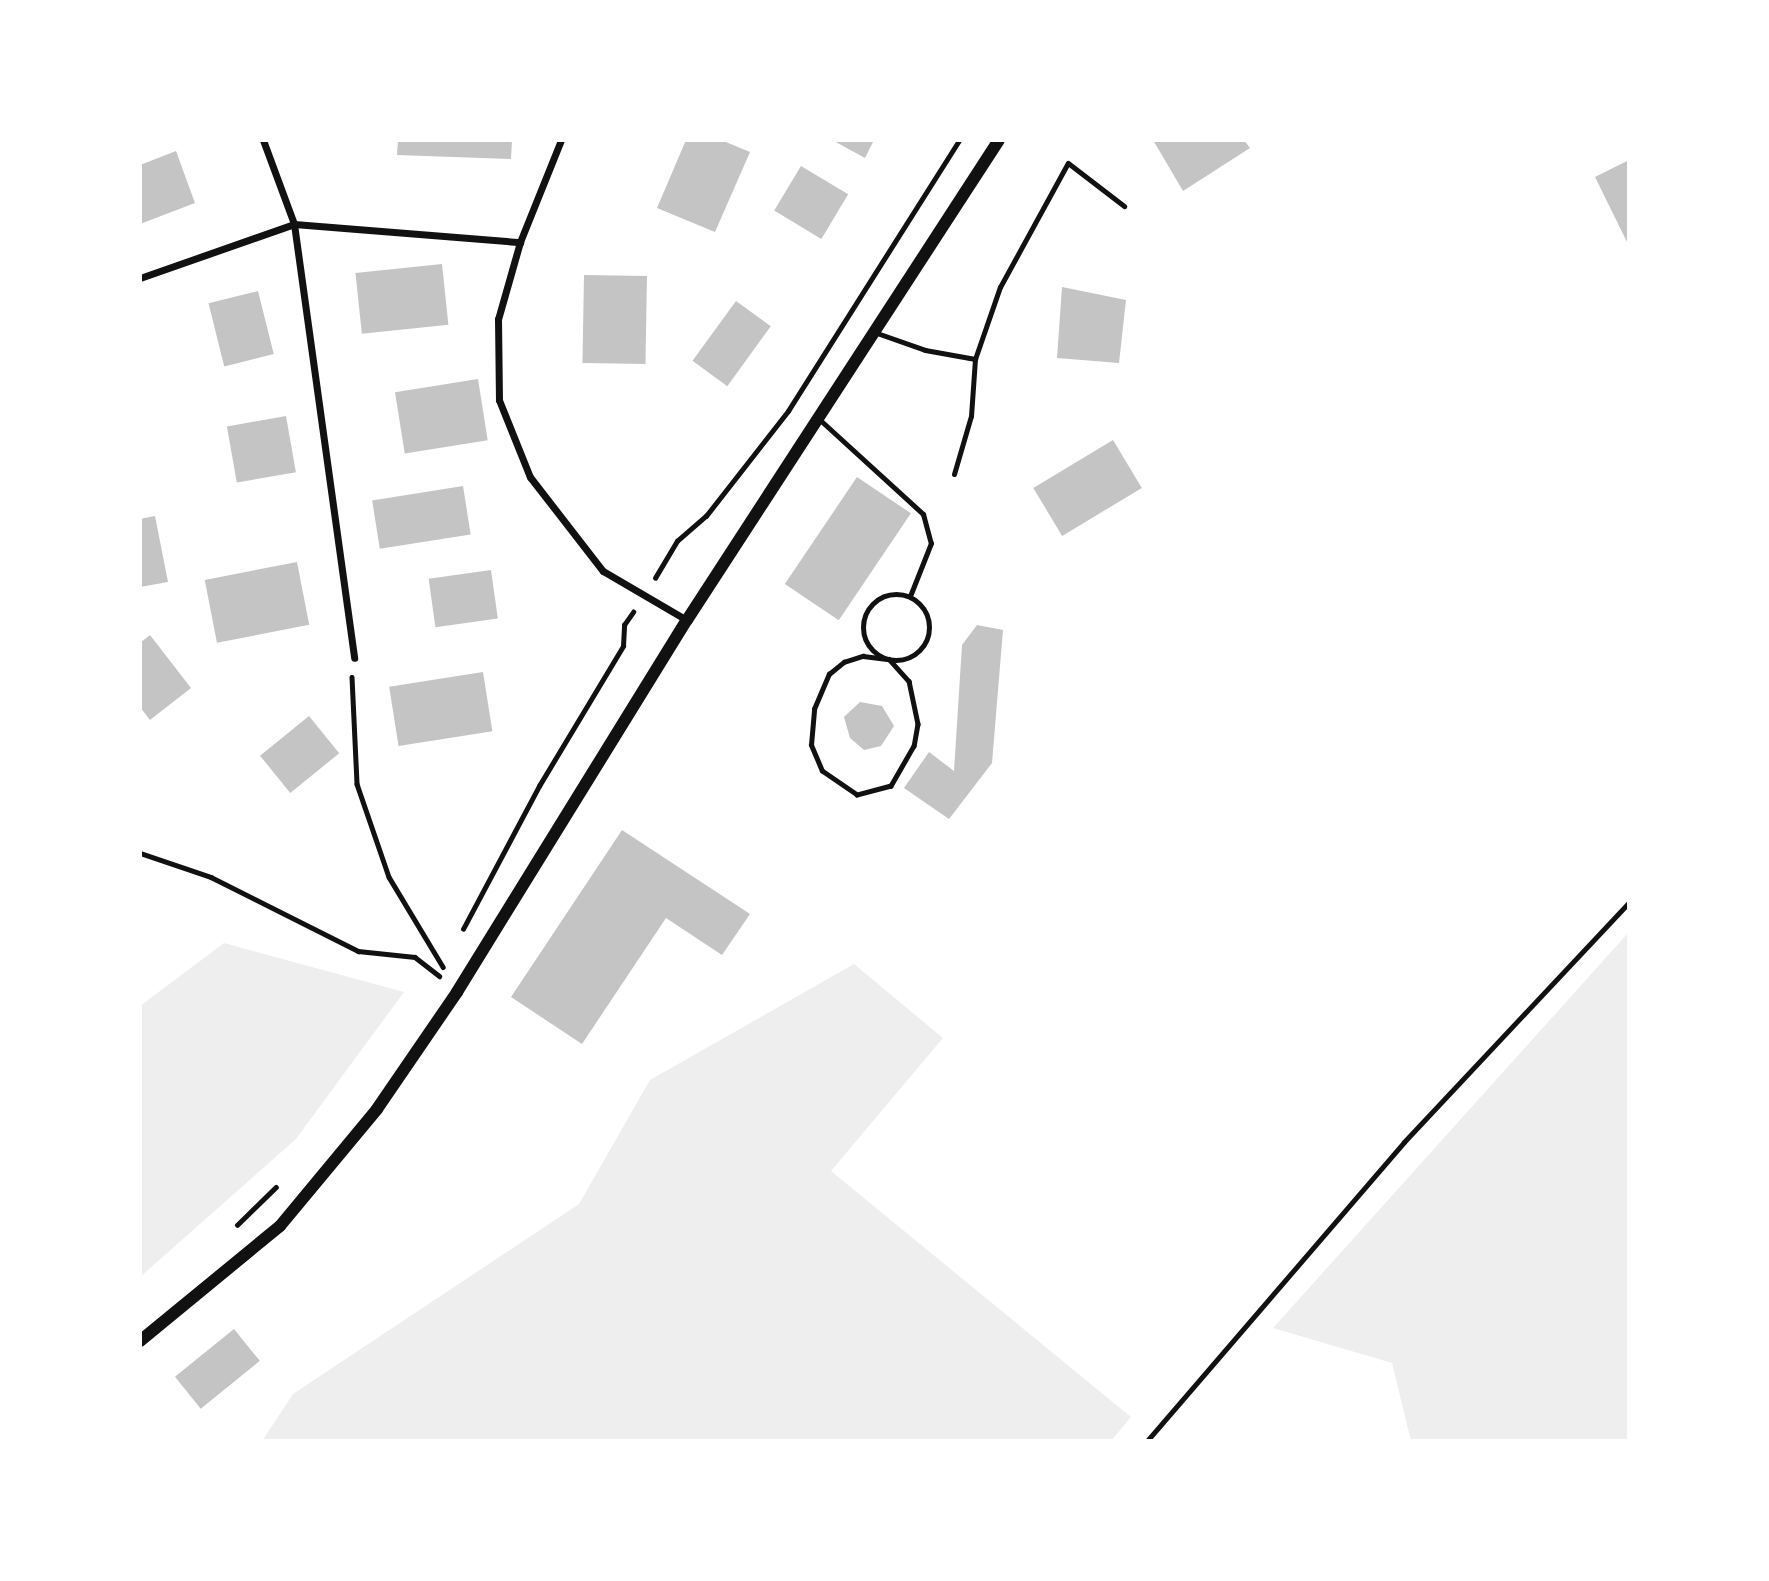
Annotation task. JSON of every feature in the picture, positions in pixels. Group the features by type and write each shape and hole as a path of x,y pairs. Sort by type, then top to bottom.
{"street":[{"path":"263,140 293,224 354,658"},
{"path":"561,140 520,242 498,319 499,400 530,477 603,571 642,598 687,620"},
{"path":"140,1341 280,1226 377,1109 457,992 687,620 999,140"},
{"path":"140,278 293,224 520,242"}],"lane":[{"path":"954,474 971,416 975,359 1000,287 1069,163 1124,206"},
{"path":"874,332 925,350 975,359"},
{"path":"818,418 923,514 931,543 910,596"},
{"path":"883,596 910,596 928,617 928,637 908,658 889,659 876,653 866,640 865,615 883,596"}],"path":[{"path":"456,941 539,786 623,646 625,625 677,541 706,516 788,411 959,140"},
{"path":"863,656 889,659 909,681 916,700 914,746 891,786 858,795 822,771 811,746 814,709 829,674 844,662 863,656"},
{"path":"354,658 351,692 357,784 389,877 457,992"},
{"path":"140,852 211,877 358,951 415,957 457,992"},
{"path":"1147,1441 1395,1152 1629,902"},
{"path":"430,985 449,953"},
{"path":"230,1231 278,1186"}],"shaded area":[{"path":"1629,932 1629,1441 1411,1441 1392,1363 1273,1328"},
{"path":"224,943 404,992 296,1139 140,1277 140,1006"},
{"path":"854,964 943,1038 831,1171 1131,1417 1111,1441 262,1441 293,1394 579,1204 650,1080"}],"building":[{"path":"398,140 512,140 511,159 397,155"},
{"path":"686,140 721,140 750,152 715,232 657,208"},
{"path":"832,140 874,140 865,158"},
{"path":"1153,140 1244,140 1250,148 1183,191"},
{"path":"176,151 195,203 140,224 140,165"},
{"path":"1629,160 1629,246 1595,177"},
{"path":"801,166 848,194 821,239 774,211"},
{"path":"442,264 448,325 362,334 355,273"},
{"path":"584,275 647,276 645,364 582,363"},
{"path":"1062,287 1126,300 1119,363 1057,358"},
{"path":"258,291 274,354 224,366 209,303"},
{"path":"736,301 771,326 727,386 693,361"},
{"path":"478,379 488,440 405,453 395,392"},
{"path":"286,416 296,472 237,483 227,426"},
{"path":"1113,440 1142,488 1062,536 1033,488"},
{"path":"857,477 911,513 839,620 785,584"},
{"path":"463,486 471,534 380,549 372,500"},
{"path":"155,516 168,582 140,587 140,519"},
{"path":"297,562 309,625 217,643 205,580"},
{"path":"491,570 498,619 435,627 429,579"},
{"path":"977,625 1003,630 992,763 949,819 904,788 929,752 954,771 962,645"},
{"path":"150,635 191,688 150,720 140,707 140,643"},
{"path":"483,672 492,731 399,746 389,687"},
{"path":"860,702 882,706 894,726 881,746 864,750 850,738 844,717"},
{"path":"309,716 339,753 290,793 260,756"},
{"path":"622,830 750,914 722,955 666,918 582,1044 511,997"},
{"path":"234,1329 260,1361 201,1409 175,1377"}]}
